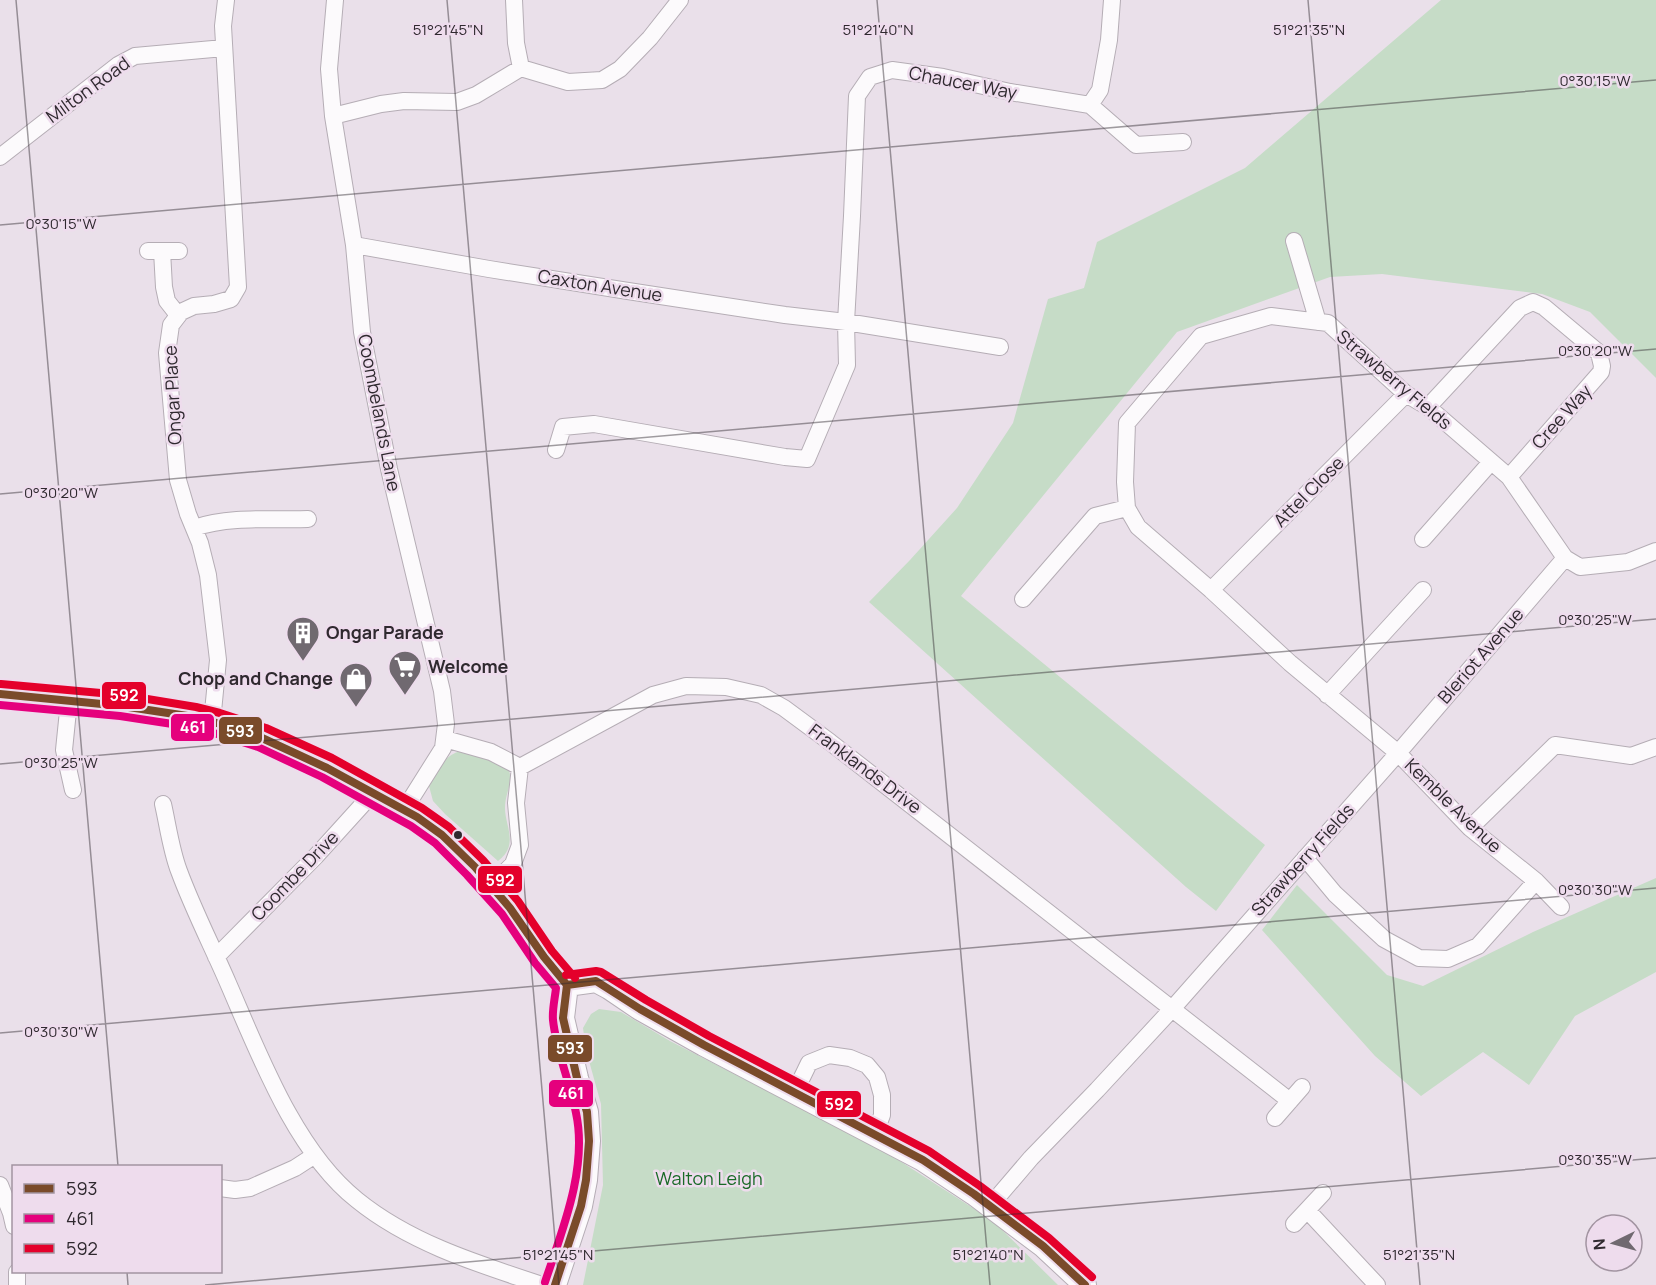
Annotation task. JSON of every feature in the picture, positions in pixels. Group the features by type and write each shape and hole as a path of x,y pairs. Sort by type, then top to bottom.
{"street":[{"path":"180,251 155,251 167,301 178,315 194,306 231,299 238,287 223,26 226,0"},
{"name":"Coombelands Lane","path":"335,0 329,69 333,116 354,245 362,332 389,469 442,692 446,724 446,739 439,757 404,810"},
{"path":"514,0 516,43 521,68"},
{"path":"333,116 381,104 404,101 457,102 476,95 521,68 568,82 602,80 620,69 650,38 680,0"},
{"path":"1112,0 1109,40 1100,90 1090,105 1136,145 1184,142"},
{"name":"Milton Road","path":"0,157 118,65 135,56 224,48"},
{"name":"Chaucer Way","path":"556,450 563,427 594,424 807,459 847,365 846,322 857,96 870,77 892,70 943,77 1010,92 1090,105"},
{"path":"1294,241 1318,321"},
{"name":"Caxton Avenue","path":"354,245 605,288 846,322"},
{"name":"Cree Way","path":"1428,407 1520,308 1533,302 1544,307 1599,353 1601,372 1509,477"},
{"name":"Ongar Place","path":"178,315 171,325 167,354 178,480 200,543 208,575 218,660 212,722"},
{"name":"Strawberry Fields","path":"1127,508 1125,482 1128,423 1201,336 1271,315 1328,323 1406,394 1428,407 1509,477 1565,558"},
{"path":"846,322 1000,347"},
{"name":"Attel Close","path":"1211,590 1406,394"},
{"path":"1424,539 1491,462"},
{"path":"1023,599 1095,516 1127,508 1138,527 1290,663 1398,753"},
{"path":"194,528 226,521 308,519"},
{"path":"1565,558 1580,567 1628,562 1656,551"},
{"name":"Bleriot Avenue","path":"1398,753 1565,558"},
{"path":"1327,695 1423,590"},
{"name":"Franklands Drive","path":"520,767 653,695 686,686 726,687 761,695 784,708 830,742 1290,1101"},
{"path":"0,694 158,711 195,717 234,728 316,761 440,832 463,855 498,893 567,985 563,1018 587,1112 590,1141 586,1180 580,1206 555,1285"},
{"path":"69,701 64,750 73,789"},
{"path":"446,739 491,752 520,767 516,803 520,845 498,893"},
{"path":"1470,828 1555,745 1631,756 1656,747"},
{"name":"Strawberry Fields","path":"1172,1009 1398,753"},
{"name":"Kemble Avenue","path":"1398,753 1470,828 1536,881 1562,907"},
{"name":"Coombe Drive","path":"216,957 316,856 364,803 370,792"},
{"path":"163,804 178,869 216,957 268,1071 294,1122 320,1164 356,1200 401,1230 478,1265 542,1285"},
{"path":"1305,858 1335,894 1384,939 1419,958 1448,959 1478,946 1536,881"},
{"path":"567,985 596,981 704,1045 923,1160 1043,1246 1085,1285"},
{"path":"990,1206 1031,1158 1172,1009"},
{"path":"795,1092 809,1063 829,1054 850,1058 867,1065 877,1077 882,1095 882,1115 875,1134"},
{"path":"1275,1118 1302,1087"},
{"path":"222,1188 235,1190 250,1188 295,1168 315,1155"},
{"path":"0,1185 12,1217"},
{"path":"1294,1224 1323,1192"},
{"path":"1307,1210 1377,1285"}],"green space":[{"path":"1441,0 1656,0 1656,378 1590,312 1542,294 1382,274 1330,277 1177,332 961,596 1265,845 1216,911 1186,887 869,602 957,508 1013,423 1048,299 1084,288 1097,242 1245,168"},
{"path":"465,752 490,758 509,770 510,779 505,808 510,841 506,853 498,861 433,801 429,786 440,768 450,755"},
{"path":"1656,878 1656,972 1575,1016 1529,1085 1483,1052 1421,1096 1375,1056 1262,930 1297,885 1387,975 1423,986 1533,932"},
{"name":"Walton Leigh","path":"599,1009 621,1012 670,1041 886,1152 993,1221 1058,1285 583,1285 603,1185 601,1104 586,1050 583,1028 591,1014"}],"transit line":[{"name":"592","path":"1,684 123,695 196,707 266,728 332,758 422,808 449,827 483,860 518,901 552,951 575,978"},
{"name":"593","path":"0,694 122,706 194,717 262,738 327,768 417,817 442,835 475,867 510,908 544,957 567,985 563,1018 587,1112 589,1141 581,1206 555,1285"},
{"name":"461","path":"0,705 120,716 192,727 258,747 322,777 411,826 435,843 467,875 502,914 535,963 556,988 553,1020 576,1113 579,1155 571,1199 545,1282"},
{"name":"592","path":"566,975 601,972 709,1036 929,1151 1049,1238 1092,1277"},
{"name":"593","path":"567,985 596,981 704,1045 923,1160 974,1194 1043,1246 1085,1285"}],"place":[{"name":"Ongar Parade","path":"303,662"},
{"name":"Welcome","path":"405,696"},
{"name":"Chop and Change","path":"356,708"}]}
